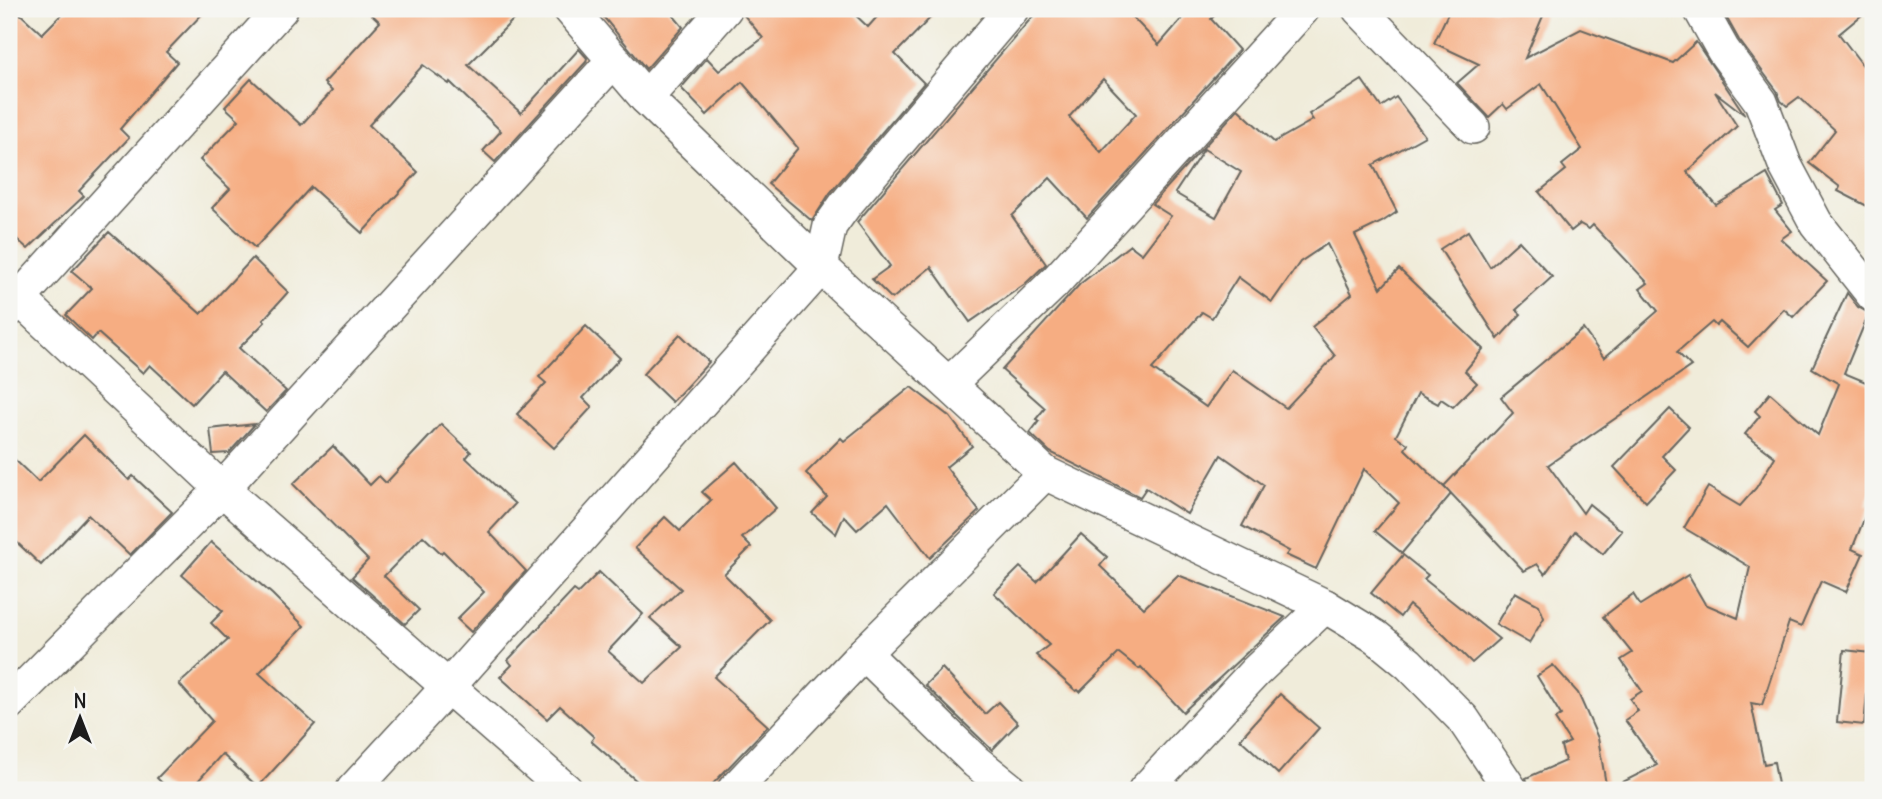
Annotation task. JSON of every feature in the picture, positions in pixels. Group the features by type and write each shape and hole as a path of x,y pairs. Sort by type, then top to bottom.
{"street":[{"path":"281,9 12,299 222,489 566,790"},
{"path":"570,9 646,98 821,267 1045,473 1325,606 1376,637 1409,664 1463,719 1511,790"},
{"path":"646,98 725,9"},
{"path":"353,790 449,686 821,267 830,226 845,205 1013,9"},
{"path":"949,384 1055,282 1303,9"},
{"path":"1359,9 1473,127"},
{"path":"1700,9 1723,50 1761,102 1785,165 1816,223 1873,295"},
{"path":"9,703 222,489 614,60"},
{"path":"734,790 864,653 1045,473"},
{"path":"1145,790 1255,672 1325,606"},
{"path":"864,653 976,762 1011,790"}],"building":[{"path":"9,9 15,9 42,34 67,9 207,9 166,52 177,62 120,129 129,138 79,191 84,196 28,249 9,232"},
{"path":"366,9 524,9 468,65 521,113 579,49 587,58 495,162 483,151 501,131 450,82 449,84 423,65 369,125 418,172 362,233 311,187 255,248 212,208 230,189 200,160 239,120 225,107 251,79 301,125 332,91 324,83 380,22"},
{"path":"597,9 668,9 683,27 646,69"},
{"path":"744,9 849,9 868,27 884,9 939,9 895,54 924,83 830,193 812,221 768,184 798,148 742,82 707,115 681,88 707,58 719,71 763,38 743,14"},
{"path":"1039,9 1125,9 1159,45 1190,9 1221,9 1211,19 1239,50 1087,218 1050,178 1012,216 1046,264 1025,284 970,322 931,267 892,299 872,279 890,266 857,222","holes":["1103,79 1136,114 1101,152 1069,117"]},
{"path":"1450,9 1546,9 1525,58 1581,29 1673,63 1696,42 1745,115 1715,92 1737,126 1687,172 1716,205 1767,174 1783,205 1775,210 1792,231 1781,239 1827,281 1793,317 1784,309 1748,347 1720,322 1716,326 1712,322 1677,352 1691,366 1548,465 1583,513 1589,504 1622,531 1603,554 1575,531 1545,574 1537,564 1524,571 1444,486 1513,413 1501,397 1583,329 1604,358 1658,311 1640,289 1648,283 1593,225 1589,229 1580,224 1571,231 1539,192 1566,170 1562,165 1582,149 1541,84 1507,109 1503,104 1489,117 1457,83 1479,64 1434,43"},
{"path":"1732,9 1869,9 1839,34 1864,67 1873,61 1873,209 1838,191 1840,187 1809,163 1835,130 1799,97 1787,106 1781,101 1777,91 1739,40 1725,15"},
{"path":"1362,80 1381,107 1396,97 1425,136 1373,165 1397,212 1355,235 1381,288 1399,269 1483,349 1465,371 1477,383 1453,407 1441,399 1438,404 1418,393 1396,436 1408,444 1405,449 1451,494 1402,553 1375,531 1399,503 1364,469 1316,569 1286,555 1289,551 1242,526 1264,485 1221,455 1187,514 1146,488 1140,497 1050,452 1030,433 1045,408 1002,370 1080,284 1130,245 1142,254 1171,216 1152,204 1238,109 1274,142 1313,120 1309,114","holes":["1204,149 1241,172 1216,217 1175,193","1327,244 1352,294 1312,327 1335,356 1286,408 1232,370 1206,407 1152,369 1202,312 1212,318 1238,277 1272,302 1300,262"]},
{"path":"1468,231 1490,267 1519,241 1552,277 1516,310 1521,314 1498,339 1440,249"},
{"path":"109,232 201,314 253,258 288,292 263,320 265,322 239,348 286,391 266,412 222,371 192,404 150,365 143,373 98,333 92,340 66,315 92,288 72,271"},
{"path":"1847,293 1858,307 1869,313 1844,373 1873,385 1873,486 1865,506 1869,507 1852,549 1863,554 1846,592 1821,581 1801,627 1789,622 1762,705 1751,703 1764,764 1774,762 1779,790 1607,790 1657,765 1625,720 1638,711 1630,699 1642,691 1621,660 1632,653 1603,617 1633,594 1640,605 1688,575 1705,604 1738,618 1750,567 1684,528 1708,487 1740,506 1756,488 1775,457 1745,434 1760,416 1755,411 1770,393 1818,435 1839,384 1812,368"},
{"path":"586,326 620,358 583,398 592,407 554,448 517,414 546,383 539,377"},
{"path":"680,334 709,362 672,402 643,374"},
{"path":"911,387 950,417 972,446 946,467 979,511 930,558 888,503 857,530 844,516 836,534 812,513 827,497 806,473 841,438 844,441"},
{"path":"1670,409 1689,427 1662,456 1676,470 1646,502 1614,467"},
{"path":"255,424 229,453 213,454 210,429"},
{"path":"441,424 471,452 466,458 515,504 489,532 526,571 471,632 457,619 484,592 443,551 441,553 423,536 384,576 419,610 405,624 352,577 368,560 293,484 333,446 370,485 379,476 386,483"},
{"path":"84,435 129,480 133,476 172,512 130,555 88,515 41,565 9,535 9,454 38,482"},
{"path":"736,462 776,508 742,538 751,547 724,574 770,620 714,677 768,726 707,790 647,790 591,741 594,737 560,706 547,719 500,677 512,665 508,660 574,590 578,593 599,572 643,614 608,651 644,683 682,647 650,618 681,589 635,548 665,517 680,531 711,500 702,492"},
{"path":"1081,534 1107,557 1100,566 1144,608 1178,575 1285,617 1183,712 1141,667 1139,669 1119,653 1080,692 1076,691 1036,655 1049,645 994,593 1020,567 1037,582"},
{"path":"211,542 272,594 304,626 259,673 315,724 258,787 222,754 190,790 169,790 157,778 212,721 179,684 228,640 211,623 223,611 182,575"},
{"path":"1403,555 1428,575 1424,579 1499,639 1472,663 1409,605 1400,617 1371,593"},
{"path":"1515,592 1539,605 1544,618 1529,643 1496,624"},
{"path":"1844,650 1871,653 1864,725 1837,722"},
{"path":"1553,665 1578,693 1598,738 1607,790 1530,790 1526,778 1565,761 1561,746 1570,742 1555,719 1561,715 1537,676"},
{"path":"942,668 985,714 998,702 1018,723 992,750 925,685"},
{"path":"1280,694 1319,728 1278,774 1240,739"}]}
